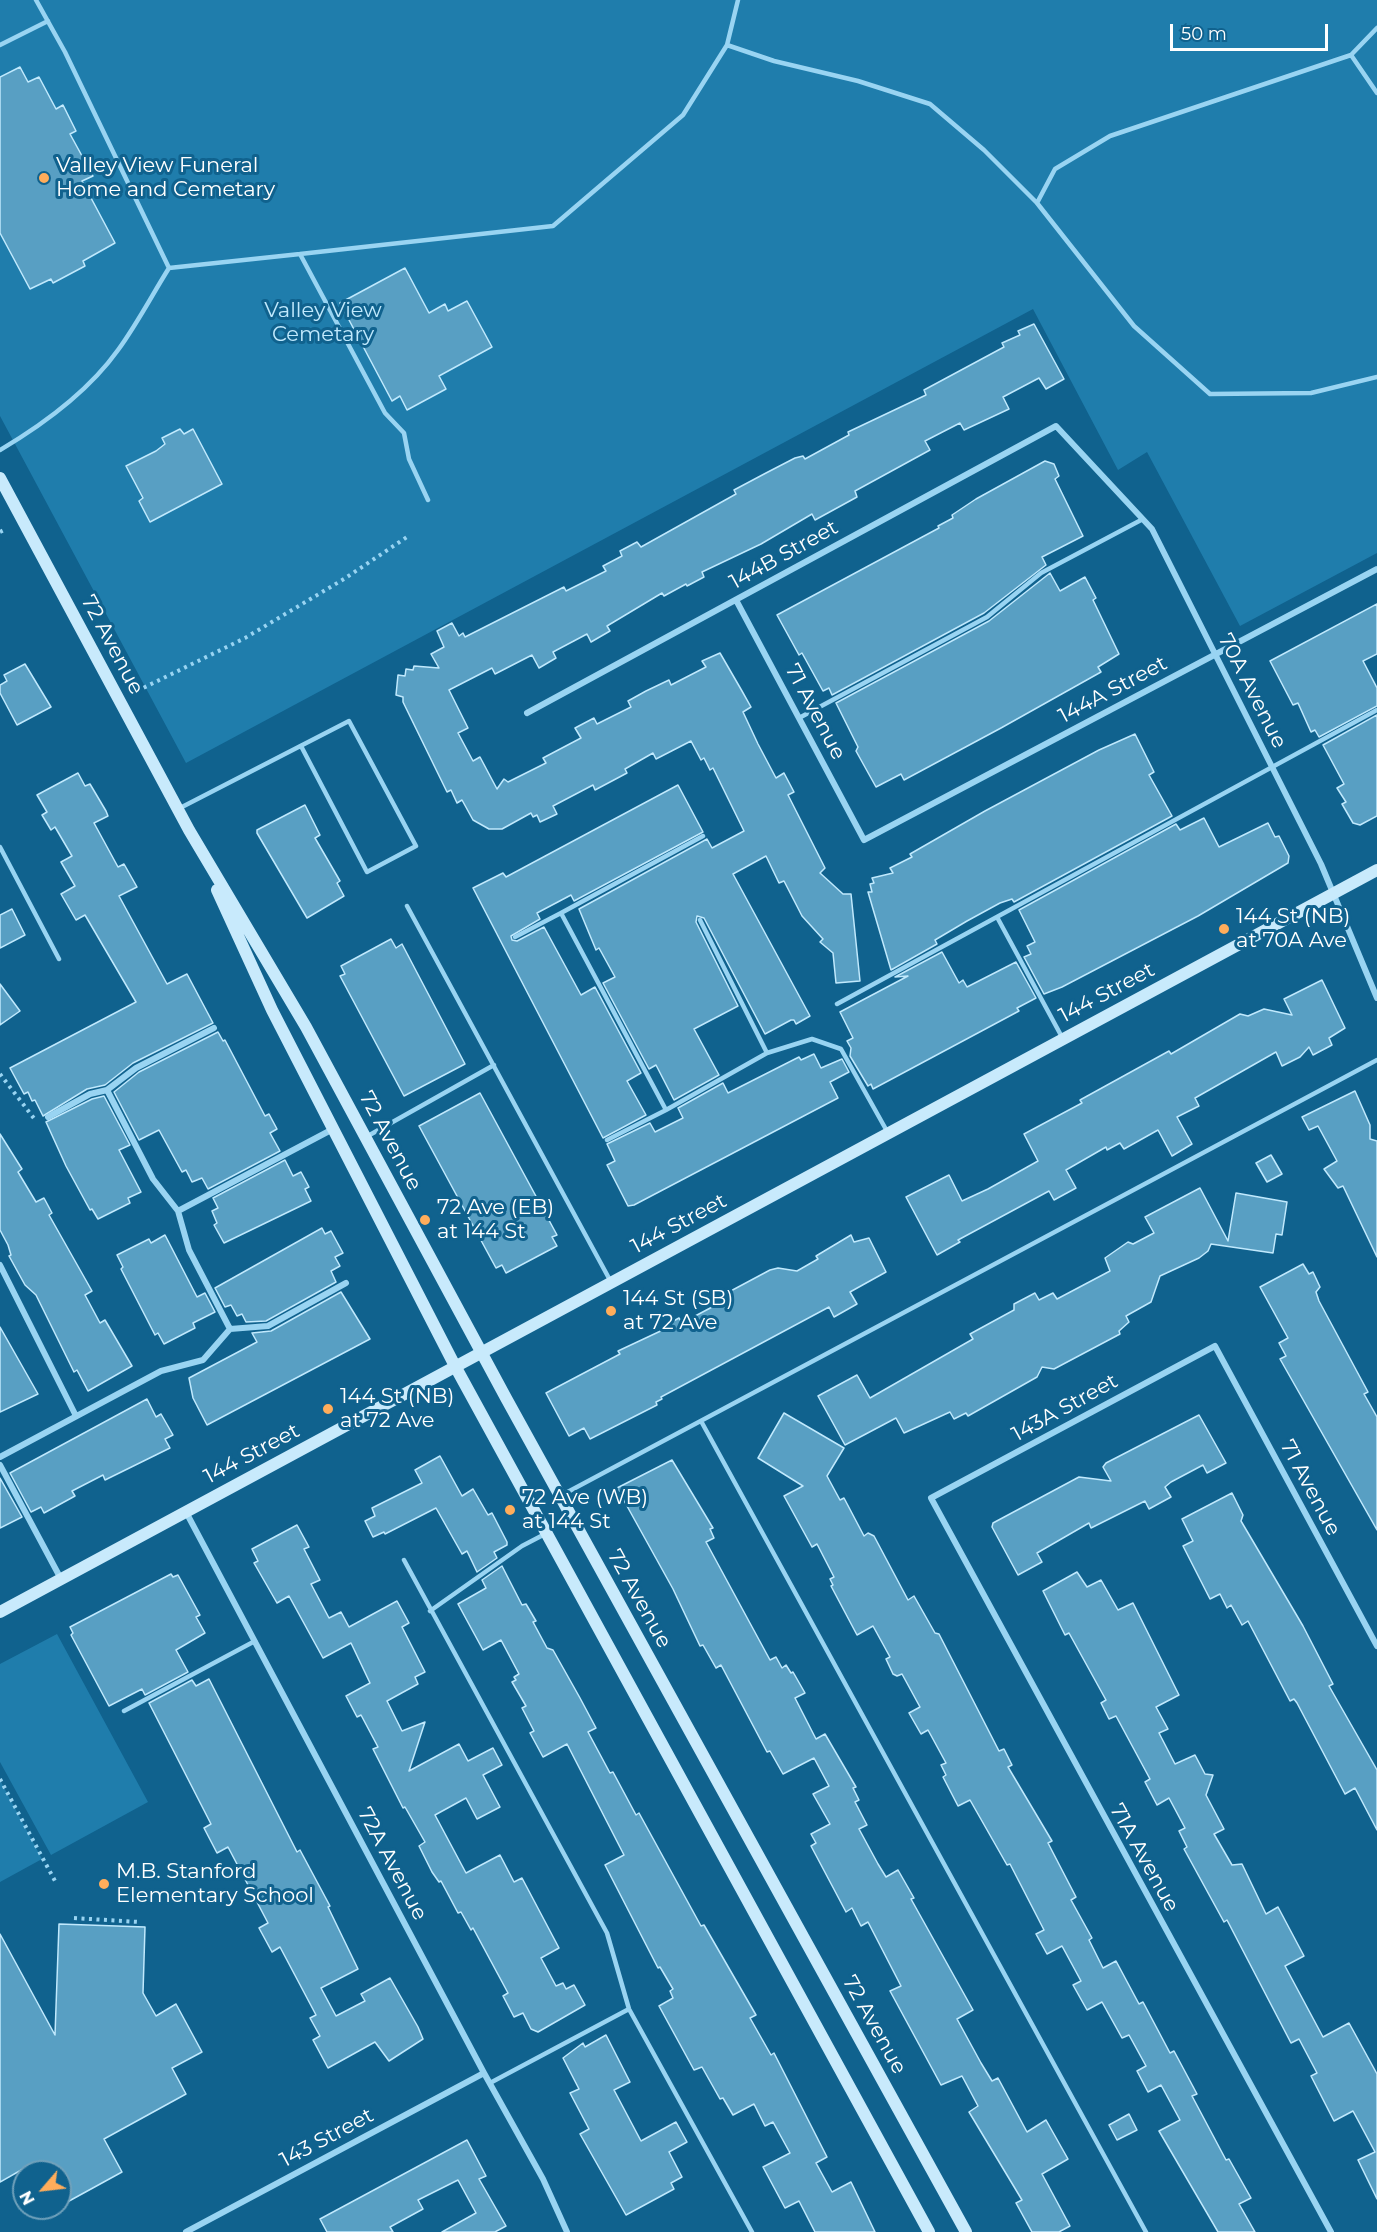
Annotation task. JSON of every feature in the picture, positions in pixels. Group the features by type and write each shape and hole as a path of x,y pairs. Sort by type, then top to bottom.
{"main road":[{"name":"72 Avenue","path":"0,478 189,830 306,1027 481,1352 966,2232"},
{"name":"72 Avenue","path":"189,830 273,1010 455,1366 929,2232"},
{"name":"144 Street","path":"0,1612 1377,870"}],"street":[{"name":"70A Avenue","path":"1056,426 1152,529 1335,892 1377,998"},
{"name":"144B Street","path":"527,713 1056,426"},
{"name":"144A Street","path":"864,840 1377,569"},
{"name":"71 Avenue","path":"736,600 864,840"},
{"path":"48,1116 90,1094 107,1090 136,1068 214,1028"},
{"path":"107,1090 153,1179 178,1211 189,1250 230,1329"},
{"path":"178,1211 333,1129"},
{"path":"0,1265 76,1416"},
{"path":"0,1457 161,1371 203,1360 230,1329 268,1326 346,1283"},
{"name":"71 Avenue","path":"1215,1346 1377,1646"},
{"name":"143A Street","path":"931,1498 1215,1346"},
{"path":"0,1465 61,1579"},
{"name":"71A Avenue","path":"931,1498 1331,2232"},
{"name":"72A Avenue","path":"186,1512 484,2073 543,2179 567,2232"},
{"name":"143 Street","path":"186,2232 484,2073"}],"lane":[{"path":"36,0 168,268"},
{"path":"168,268 553,226 683,115 727,45 738,0"},
{"path":"0,45 48,21"},
{"path":"1037,203 1055,170 1110,136 1351,55 1377,28"},
{"path":"727,45 774,61 858,81 930,104 984,150 1037,203 1134,326 1210,394 1311,393 1377,377"},
{"path":"1351,55 1377,93"},
{"path":"300,254 385,414 405,433 409,459 428,501"},
{"path":"0,450 35,429 85,388 118,351 168,268"},
{"path":"799,718 987,617 1041,573 1143,519"},
{"path":"837,1004 1377,710"},
{"path":"178,810 300,746 349,721 416,846 367,872 300,746"},
{"path":"515,937 703,836"},
{"path":"0,848 59,959"},
{"path":"407,906 611,1282"},
{"path":"561,913 666,1110"},
{"path":"997,917 1063,1039"},
{"path":"700,920 767,1053"},
{"path":"607,1140 666,1110 767,1053 812,1039 841,1049 888,1133"},
{"path":"560,1496 1377,1060"},
{"path":"366,1137 494,1065"},
{"path":"701,1421 1146,2232"},
{"path":"430,1611 522,1546 547,1533"},
{"path":"404,1560 607,1933 629,2009 752,2232"},
{"path":"124,1712 255,1641"},
{"path":"490,2083 629,2009"}],"path":[{"path":"0,532 6,529"},
{"path":"137,691 245,638 344,579 410,535"},
{"path":"0,1074 35,1121 48,1116"},
{"path":"0,1779 55,1881"},
{"path":"74,1918 139,1922"}],"green space":[{"name":"Valley View Cemetary","path":"0,0 1377,0 1377,553 1240,626 1147,452 1118,470 1033,309 186,763 0,416"},
{"path":"57,1634 148,1802 51,1855 0,1762 0,1664"},
{"path":"0,1780 42,1859 0,1882"}],"building":[{"name":"Valley View Funeral Home and Cemetary","path":"20,67 28,82 39,77 56,109 63,105 76,131 70,134 93,176 82,181 115,243 83,261 85,266 53,283 51,279 30,289 0,233 0,77"},
{"path":"405,268 429,313 445,304 448,311 467,301 492,347 439,376 446,389 407,410 400,396 392,401 340,303"},
{"path":"1034,324 1064,379 1046,389 1039,378 1003,397 1009,409 964,430 960,423 925,441 930,450 855,491 857,497 815,520 812,514 761,544 702,572 704,577 687,586 686,584 664,596 662,593 607,626 610,631 591,642 587,634 553,652 556,658 539,668 532,655 495,674 492,668 449,690 468,728 458,733 473,761 480,757 497,789 504,779 508,782 546,763 543,758 581,738 575,728 594,718 597,724 631,707 628,701 669,680 671,685 706,667 702,661 720,653 751,707 743,712 776,778 784,773 794,792 788,795 825,868 820,873 843,894 851,894 860,981 836,983 833,953 820,942 823,939 802,916 784,881 779,883 766,856 733,874 810,1016 796,1024 794,1020 791,1020 765,1034 704,918 697,916 696,922 738,1006 694,1029 719,1075 674,1100 656,1065 649,1069 603,983 615,977 599,948 596,950 579,909 707,839 712,848 744,831 713,768 710,770 704,758 701,760 691,741 656,759 653,753 625,769 627,773 595,790 593,785 553,806 557,814 540,822 537,815 533,817 531,813 502,829 489,829 473,820 462,800 457,803 451,790 447,792 403,702 403,697 396,695 398,675 405,676 406,669 413,670 414,666 439,668 431,654 444,647 437,631 452,623 459,636 463,633 465,637 564,587 566,591 606,571 603,566 622,556 620,551 637,542 641,547 736,494 734,490 795,458 803,456 805,459 849,435 848,432 926,395 924,390 1004,347 1002,343 1020,335 1018,331"},
{"path":"180,429 184,434 193,429 222,484 150,522 139,501 143,498 126,466 156,451 165,444 162,438"},
{"path":"1045,461 1054,464 1059,476 1055,479 1083,536 1042,557 1046,565 984,613 832,695 829,688 823,691 802,653 799,655 777,615 939,528 938,526 953,518 952,515 976,499"},
{"path":"1050,573 1060,591 1085,577 1096,598 1093,600 1119,654 1098,667 1101,672 1001,728 904,780 901,774 876,787 856,751 858,747 836,703 989,621"},
{"path":"1377,604 1377,654 1363,661 1377,688 1377,706 1319,737 1315,730 1311,732 1298,703 1293,705 1270,661"},
{"path":"25,664 51,707 17,725 0,693 0,685 7,681 4,675"},
{"path":"1377,715 1377,816 1360,825 1353,823 1342,804 1346,802 1337,788 1344,784 1323,745"},
{"path":"1135,734 1154,772 1149,775 1172,816 1014,902 1012,899 1000,903 967,921 935,940 937,944 891,970 868,892 872,892 870,884 874,883 872,878 893,873 890,868 912,857 910,854 1099,750"},
{"path":"78,773 85,786 90,784 108,816 94,823 118,867 124,864 137,887 119,896 167,984 187,974 213,1023 133,1063 105,1085 87,1089 43,1116 35,1100 32,1101 28,1092 24,1094 10,1068 136,1002 85,915 76,920 61,894 75,886 61,862 72,856 55,827 51,830 42,815 47,812 37,795"},
{"path":"678,785 703,832 574,901 571,895 537,913 540,919 511,936 512,940 517,941 544,927 581,995 595,987 641,1073 627,1081 646,1115 603,1138 473,888 503,873 506,877"},
{"path":"305,805 320,835 315,838 340,881 337,883 344,896 307,918 257,833 257,830"},
{"path":"1204,818 1219,847 1268,823 1275,837 1279,836 1289,856 1288,863 1198,916 1062,987 1044,994 1024,957 1031,954 1027,946 1035,942 1019,910 1176,824 1180,830"},
{"path":"12,909 25,935 0,948 0,915"},
{"path":"391,939 396,948 402,944 465,1064 404,1096 340,976 345,974 341,966"},
{"path":"942,952 959,983 963,980 967,987 1016,962 1036,998 1017,1008 1019,1011 873,1089 871,1084 868,1086 850,1056 851,1048 847,1041 853,1038 840,1012 908,976 895,977"},
{"path":"1322,980 1345,1028 1329,1038 1332,1045 1313,1055 1309,1047 1300,1057 1282,1066 1276,1052 1195,1098 1199,1106 1177,1117 1192,1144 1172,1156 1158,1130 1124,1149 1120,1143 1107,1150 1106,1147 1066,1170 1076,1188 1054,1200 1049,1191 958,1240 960,1242 937,1255 906,1197 949,1175 962,1201 988,1189 1038,1161 1024,1134 1082,1103 1080,1100 1169,1051 1171,1054 1240,1014 1248,1016 1264,1009 1292,1015 1284,999"},
{"path":"0,984 20,1011 0,1025"},
{"path":"218,1032 223,1041 225,1040 265,1116 269,1114 277,1129 270,1133 280,1151 208,1189 202,1178 192,1182 186,1170 182,1172 159,1130 139,1140 114,1092 139,1072"},
{"path":"814,1054 821,1068 842,1059 849,1072 830,1082 838,1098 634,1205 628,1206 607,1165 615,1161 607,1144 650,1123 655,1132 683,1118 678,1108 723,1083 728,1093 799,1057 801,1060"},
{"path":"1355,1091 1370,1125 1370,1139 1377,1141 1377,1257 1343,1186 1338,1188 1324,1169 1337,1161 1318,1126 1309,1130 1302,1117"},
{"path":"480,1093 557,1235 552,1237 557,1246 506,1273 502,1265 496,1268 419,1126"},
{"path":"104,1096 130,1145 119,1150 141,1192 128,1198 130,1203 98,1219 92,1209 90,1210 66,1166 46,1122 92,1099"},
{"path":"0,1134 22,1169 18,1172 36,1202 44,1198 52,1213 49,1215 92,1291 85,1295 100,1323 105,1320 132,1366 88,1391 77,1370 74,1372 36,1295 25,1285 9,1256 11,1255 8,1245 0,1230"},
{"path":"1271,1155 1282,1174 1267,1182 1256,1163"},
{"path":"285,1160 293,1176 301,1172 309,1187 305,1189 311,1201 224,1243 214,1225 217,1223 212,1211 218,1208 213,1198"},
{"path":"1200,1188 1228,1241 1236,1193 1287,1202 1282,1235 1276,1234 1273,1253 1211,1244 1208,1251 1199,1258 1160,1276 1151,1302 1126,1316 1129,1322 1119,1331 1120,1334 1054,1369 1042,1367 1037,1377 968,1416 966,1413 954,1419 950,1412 904,1433 896,1418 845,1445 818,1396 857,1375 870,1398 973,1339 970,1334 1014,1310 1014,1304 1035,1293 1039,1300 1053,1293 1057,1299 1110,1271 1105,1258 1128,1242 1133,1244 1154,1233 1145,1217"},
{"path":"322,1228 325,1234 331,1231 343,1253 335,1257 340,1266 331,1271 336,1282 266,1321 246,1322 242,1314 237,1316 231,1305 225,1307 215,1288"},
{"path":"165,1235 197,1297 205,1293 215,1312 193,1323 195,1328 164,1344 158,1333 155,1335 121,1269 123,1267 117,1255 149,1239 151,1243"},
{"path":"851,1235 854,1242 869,1238 886,1272 850,1292 857,1304 834,1317 829,1307 661,1397 662,1399 656,1402 657,1405 590,1439 584,1428 569,1436 546,1393 620,1354 618,1351 667,1328 666,1325 679,1318 682,1323 714,1306 712,1301 770,1270 778,1268 797,1271 818,1259 816,1256"},
{"path":"1303,1264 1309,1274 1313,1272 1320,1287 1316,1292 1319,1301 1368,1392 1364,1394 1377,1417 1377,1530 1280,1359 1286,1356 1279,1343 1288,1338 1260,1287"},
{"path":"341,1292 370,1339 207,1425 193,1398 189,1378 257,1342 252,1333 271,1331"},
{"path":"0,1327 38,1394 0,1412"},
{"path":"147,1399 156,1417 161,1414 173,1435 165,1439 170,1448 105,1480 103,1475 72,1491 75,1496 44,1513 41,1507 31,1512 10,1473"},
{"path":"784,1413 844,1448 827,1476 840,1500 844,1498 864,1536 868,1533 874,1536 908,1600 914,1596 935,1633 939,1634 999,1751 1004,1749 1012,1765 1008,1767 1052,1841 1048,1843 1076,1897 1071,1900 1092,1938 1089,1940 1103,1968 1116,1961 1139,2004 1143,2002 1170,2053 1174,2051 1197,2094 1192,2096 1226,2160 1229,2159 1251,2198 1239,2204 1255,2232 1218,2232 1159,2131 1180,2120 1161,2085 1148,2092 1137,2071 1146,2066 1129,2035 1122,2038 1102,2002 1087,2010 1073,1985 1081,1981 1062,1946 1047,1954 1036,1934 1044,1930 1010,1864 1007,1865 970,1800 958,1806 943,1777 946,1775 941,1765 946,1763 928,1730 921,1734 909,1713 920,1707 902,1674 897,1676 893,1674 886,1659 890,1657 873,1626 857,1635 831,1586 833,1585 830,1579 834,1577 817,1544 812,1547 784,1496 803,1486 758,1458"},
{"path":"1199,1415 1226,1463 1207,1473 1203,1465 1171,1482 1165,1487 1171,1497 1149,1509 1145,1501 1091,1528 1089,1523 1037,1553 1042,1562 1018,1575 992,1527 993,1523 1079,1477 1111,1481 1103,1467 1106,1463"},
{"path":"440,1456 462,1496 473,1489 488,1515 492,1513 507,1542 507,1545 494,1552 497,1558 477,1572 467,1551 462,1554 436,1508 385,1534 384,1532 373,1537 365,1521 375,1516 372,1508 422,1483 415,1470"},
{"path":"672,1460 713,1528 710,1529 714,1538 706,1542 770,1660 776,1657 782,1668 786,1665 791,1673 793,1672 805,1693 795,1698 816,1739 825,1734 856,1787 853,1788 859,1800 855,1802 867,1825 859,1829 878,1864 886,1877 898,1870 914,1898 911,1899 973,2010 957,2019 981,2063 992,2081 998,2078 1027,2132 1046,2120 1068,2159 1042,2174 1070,2226 1059,2232 1032,2232 1016,2203 1022,2200 969,2112 978,2106 962,2076 941,2085 890,1991 901,1986 868,1922 861,1926 852,1908 846,1912 811,1846 816,1843 811,1834 830,1824 813,1794 829,1786 814,1758 783,1774 770,1751 767,1752 721,1665 716,1668 703,1645 700,1646 673,1589 617,1488"},
{"path":"0,1478 22,1517 0,1528"},
{"path":"1232,1493 1243,1515 1241,1521 1303,1626 1333,1684 1329,1686 1377,1770 1377,1830 1355,1788 1345,1794 1297,1703 1294,1699 1290,1701 1248,1621 1242,1625 1231,1605 1227,1608 1220,1594 1210,1599 1183,1546 1193,1541 1182,1519"},
{"path":"297,1525 309,1547 304,1549 320,1580 311,1584 329,1618 341,1612 349,1627 397,1601 409,1623 402,1627 425,1672 415,1677 418,1684 387,1701 402,1731 425,1722 409,1771 459,1744 468,1761 493,1748 502,1765 483,1775 500,1807 477,1819 466,1798 435,1815 466,1873 500,1855 514,1882 522,1878 559,1948 541,1958 556,1986 563,1983 566,1989 574,1985 585,2005 538,2032 531,2029 523,2013 514,2017 503,1996 508,1993 473,1928 471,1930 461,1912 458,1913 441,1881 439,1882 432,1872 419,1846 425,1842 405,1807 403,1808 373,1749 378,1747 361,1715 357,1717 346,1696 370,1683 351,1643 323,1658 289,1596 277,1603 254,1563 258,1561 252,1549"},
{"path":"502,1566 522,1605 526,1604 547,1648 553,1650 596,1728 588,1732 610,1773 613,1772 636,1815 639,1813 701,1926 704,1925 756,2015 750,2018 771,2055 774,2053 827,2157 816,2163 832,2192 851,2182 875,2232 815,2232 799,2201 785,2208 763,2167 790,2153 773,2122 765,2126 754,2104 733,2115 723,2098 720,2099 702,2067 694,2070 659,2006 673,1998 670,1991 673,1989 660,1967 658,1968 605,1865 624,1855 567,1744 543,1757 530,1733 534,1731 522,1708 526,1706 512,1682 519,1674 501,1640 483,1650 458,1604 486,1588 482,1580"},
{"path":"1077,1572 1087,1587 1101,1580 1118,1610 1133,1603 1179,1695 1156,1707 1168,1729 1159,1733 1175,1764 1195,1755 1205,1774 1213,1775 1206,1795 1224,1829 1214,1834 1232,1865 1242,1864 1266,1914 1278,1907 1304,1956 1285,1966 1323,2037 1349,2023 1377,2074 1377,2199 1358,2160 1375,2152 1353,2111 1334,2121 1311,2076 1317,2073 1299,2039 1291,2043 1227,1920 1224,1922 1184,1849 1187,1847 1179,1831 1185,1828 1169,1798 1157,1805 1145,1782 1150,1779 1116,1716 1109,1719 1101,1703 1106,1700 1069,1633 1065,1635 1043,1591"},
{"path":"171,1574 173,1577 178,1575 200,1615 196,1617 205,1633 176,1650 188,1672 145,1695 142,1689 109,1706 71,1635 73,1633 70,1627"},
{"path":"209,1679 297,1852 300,1850 330,1906 328,1907 358,1969 321,1988 336,2016 365,2001 361,1994 390,1978 418,2027 423,2039 389,2061 375,2042 328,2068 313,2040 320,2036 310,2018 316,2015 280,1947 272,1952 259,1928 268,1923 228,1847 217,1853 204,1828 211,1824 149,1703 192,1680 196,1686"},
{"path":"59,1924 145,1927 143,1993 156,2016 176,2004 202,2052 172,2068 186,2094 104,2139 122,2172 72,2199 72,2160 12,2160 12,2175 0,2182 0,1934 55,2035"},
{"path":"606,2035 630,2082 614,2090 641,2141 676,2122 687,2142 669,2152 682,2177 671,2183 674,2189 626,2215 580,2134 589,2129 570,2093 579,2089 563,2058 583,2043 585,2047"},
{"path":"1129,2114 1137,2130 1117,2140 1109,2125"},
{"path":"467,2140 486,2176 479,2179 506,2226 495,2232 442,2232 476,2213 458,2180 418,2200 423,2209 390,2227 393,2232 327,2232 320,2219"}],"place":[{"name":"Valley View Funeral Home and Cemetary","path":"44,178"},
{"name":"144 St (NB) at 70A Ave","path":"1224,929"},
{"name":"72 Ave (EB) at 144 St","path":"425,1220"},
{"name":"144 St (SB) at 72 Ave","path":"611,1311"},
{"name":"144 St (NB) at 72 Ave","path":"328,1409"},
{"name":"72 Ave (WB) at 144 St","path":"510,1510"},
{"name":"M.B. Stanford Elementary School","path":"104,1884"}]}
